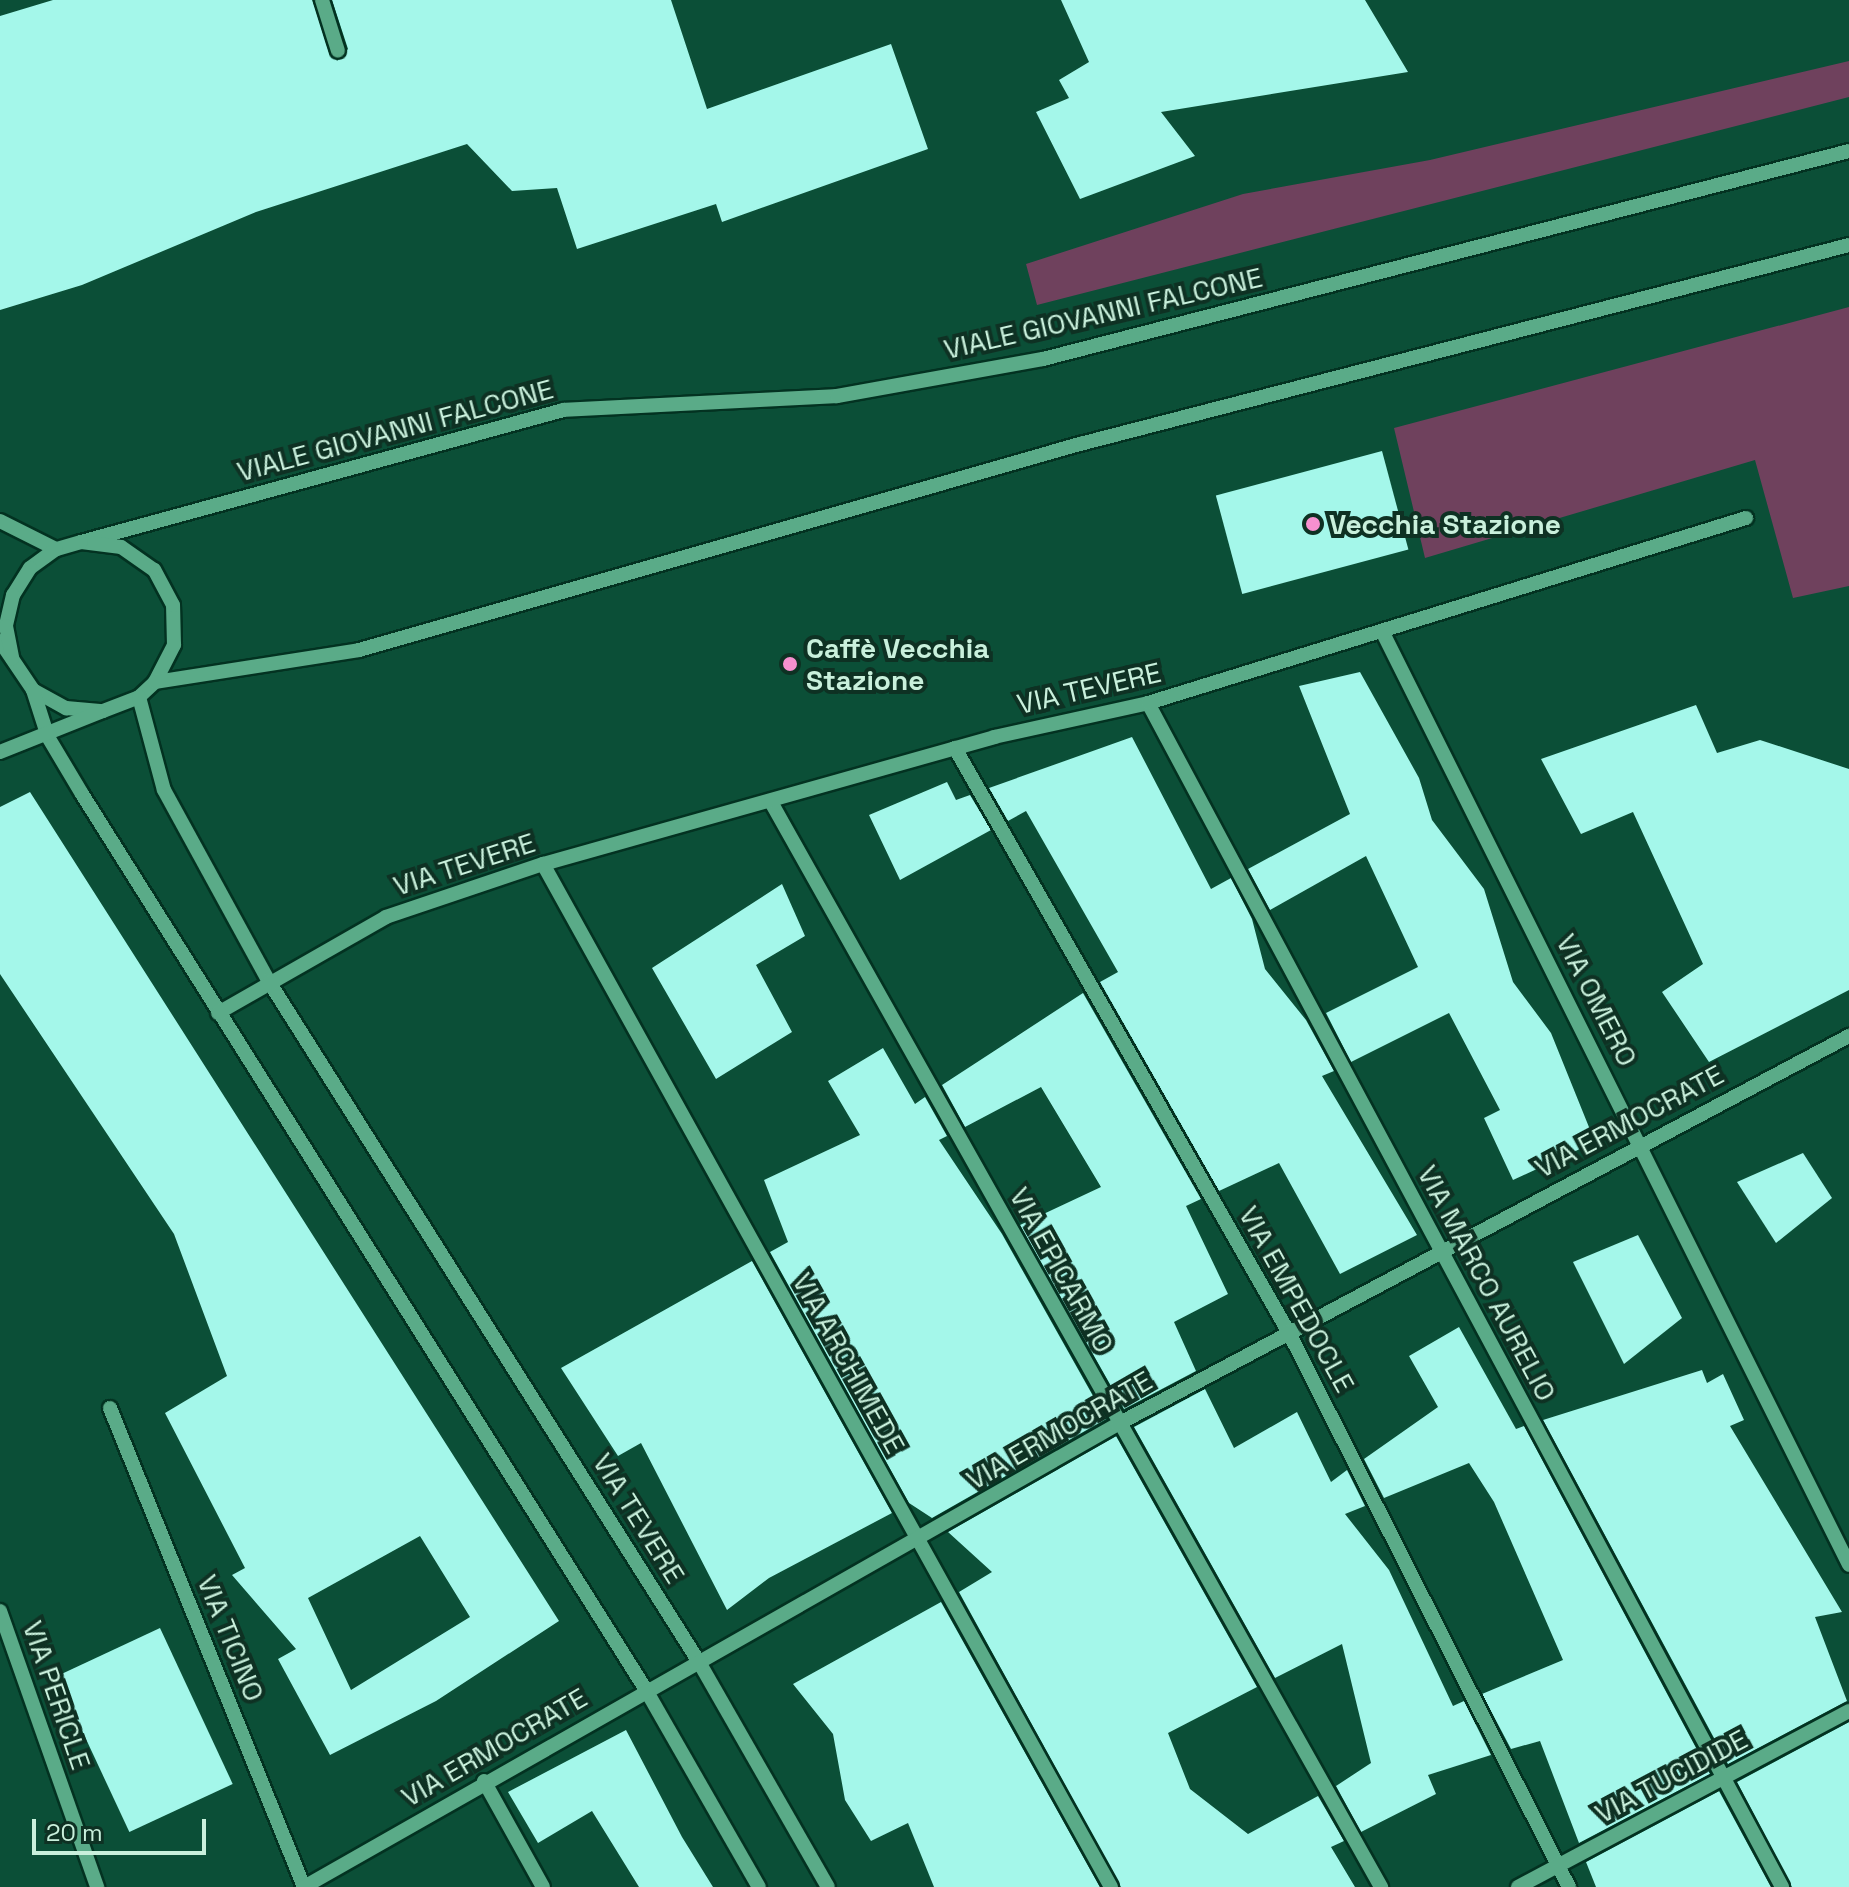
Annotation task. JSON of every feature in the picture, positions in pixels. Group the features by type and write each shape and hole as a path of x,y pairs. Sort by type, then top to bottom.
{"street":[{"path":"322,0 338,51"},
{"name":"VIALE GIOVANNI FALCONE","path":"81,542 563,410 837,396 1043,359 1849,151"},
{"path":"155,682 359,650 1080,444 1849,245"},
{"name":"VIA TEVERE","path":"218,1013 268,980 386,917 543,864 955,748 1148,703 1746,518"},
{"path":"0,521 56,549"},
{"path":"0,752 48,737 139,697 155,682 174,645 173,605 154,570 121,547 81,542 56,549 30,568 13,595 6,626 12,658"},
{"name":"VIA OMERO","path":"1382,631 1849,1565"},
{"path":"0,641 33,690 48,737 218,1013 646,1690 759,1887"},
{"path":"33,690 66,708 103,711"},
{"name":"VIA TEVERE","path":"139,697 164,790 268,980 699,1662 828,1887"},
{"name":"VIA MARCO AURELIO","path":"1148,703 1782,1887"},
{"name":"VIA EMPEDOCLE","path":"955,748 1288,1331 1569,1887"},
{"name":"VIA EPICARMO","path":"771,802 1381,1887"},
{"name":"VIA ARCHIMEDE","path":"543,864 1111,1887"},
{"name":"VIA ERMOCRATE","path":"304,1887 646,1690 919,1542 1118,1424 1288,1331 1442,1253 1640,1143 1848,1039"},
{"name":"VIA TICINO","path":"110,1408 304,1887"},
{"name":"VIA PERICLE","path":"0,1611 97,1887"},
{"name":"VIA TUCIDIDE","path":"1518,1887 1849,1711"},
{"path":"484,1781 543,1887"}],"shaded area":[{"path":"1849,61 1849,97 1037,305 1026,264 1243,194 1430,160"},
{"path":"1849,307 1849,586 1793,598 1755,460 1425,558 1394,428"}],"building":[{"path":"53,0 312,0 337,61 348,49 332,0 671,0 707,109 891,44 928,149 722,222 716,204 577,249 557,188 512,191 467,144 256,212 82,285 0,310 0,16"},
{"path":"1061,0 1365,0 1408,72 1161,112 1195,156 1080,199 1036,112 1069,98 1059,80 1089,62"},
{"name":"Vecchia Stazione","path":"1382,451 1408,550 1242,594 1216,496"},
{"path":"1360,672 1419,778 1432,820 1484,889 1513,982 1551,1033 1595,1142 1513,1180 1484,1118 1500,1110 1449,1013 1351,1062 1326,1013 1418,967 1366,856 1270,910 1248,869 1350,814 1299,686"},
{"path":"1696,705 1717,753 1760,740 1849,769 1849,990 1709,1062 1662,992 1703,964 1633,812 1581,834 1541,759"},
{"path":"1132,737 1211,889 1231,878 1252,919 1265,969 1306,1020 1334,1071 1322,1076 1417,1235 1340,1274 1279,1163 1219,1191 1100,982 1118,972 1026,811 1008,821 989,788"},
{"path":"947,782 956,800 970,795 991,830 900,880 869,815"},
{"path":"30,792 559,1621 436,1701 330,1755 278,1659 296,1649 232,1575 245,1568 165,1413 227,1376 174,1234 0,974 0,807","holes":["420,1536 470,1617 351,1690 308,1598"]},
{"path":"782,884 805,936 756,965 792,1032 716,1079 652,968"},
{"path":"1083,993 1201,1199 1186,1206 1228,1294 1174,1322 1196,1371 1124,1409 1020,1225 1101,1187 1041,1087 965,1127 942,1085"},
{"path":"883,1048 915,1104 925,1097 947,1136 939,1140 1002,1234 1106,1419 932,1518 909,1503 770,1252 788,1242 764,1180 860,1135 828,1081"},
{"path":"1803,1153 1832,1198 1776,1243 1737,1182"},
{"path":"1638,1235 1682,1318 1624,1364 1573,1262"},
{"path":"752,1261 892,1513 769,1578 727,1610 641,1443 618,1456 561,1368"},
{"path":"1459,1327 1516,1429 1524,1426 1710,1774 1579,1843 1540,1741 1511,1749 1482,1694 1563,1660 1494,1502 1469,1463 1384,1498 1364,1459 1438,1407 1409,1356"},
{"path":"1702,1370 1707,1383 1723,1374 1744,1420 1730,1426 1842,1612 1815,1617 1847,1701 1728,1764 1543,1420"},
{"path":"1205,1389 1234,1448 1297,1412 1331,1482 1347,1470 1365,1506 1345,1514 1389,1570 1453,1706 1464,1701 1491,1755 1428,1775 1436,1794 1361,1832 1336,1786 1371,1763 1342,1644 1275,1678 1134,1427"},
{"path":"1116,1436 1257,1687 1168,1733 1190,1789 1248,1834 1318,1796 1344,1841 1331,1847 1355,1887 1121,1887 959,1592 992,1572 948,1532"},
{"path":"941,1602 1100,1887 934,1887 908,1823 871,1841 845,1800 833,1734 793,1684"},
{"path":"160,1628 233,1784 129,1832 57,1676"},
{"path":"1849,1722 1849,1887 1792,1887 1737,1782"},
{"path":"626,1730 682,1837 713,1887 639,1887 592,1811 538,1843 508,1792"},
{"path":"1719,1791 1771,1887 1596,1887 1586,1862"}],"place":[{"name":"Vecchia Stazione","path":"1313,524"},
{"name":"Caffè Vecchia Stazione","path":"790,664"}]}
